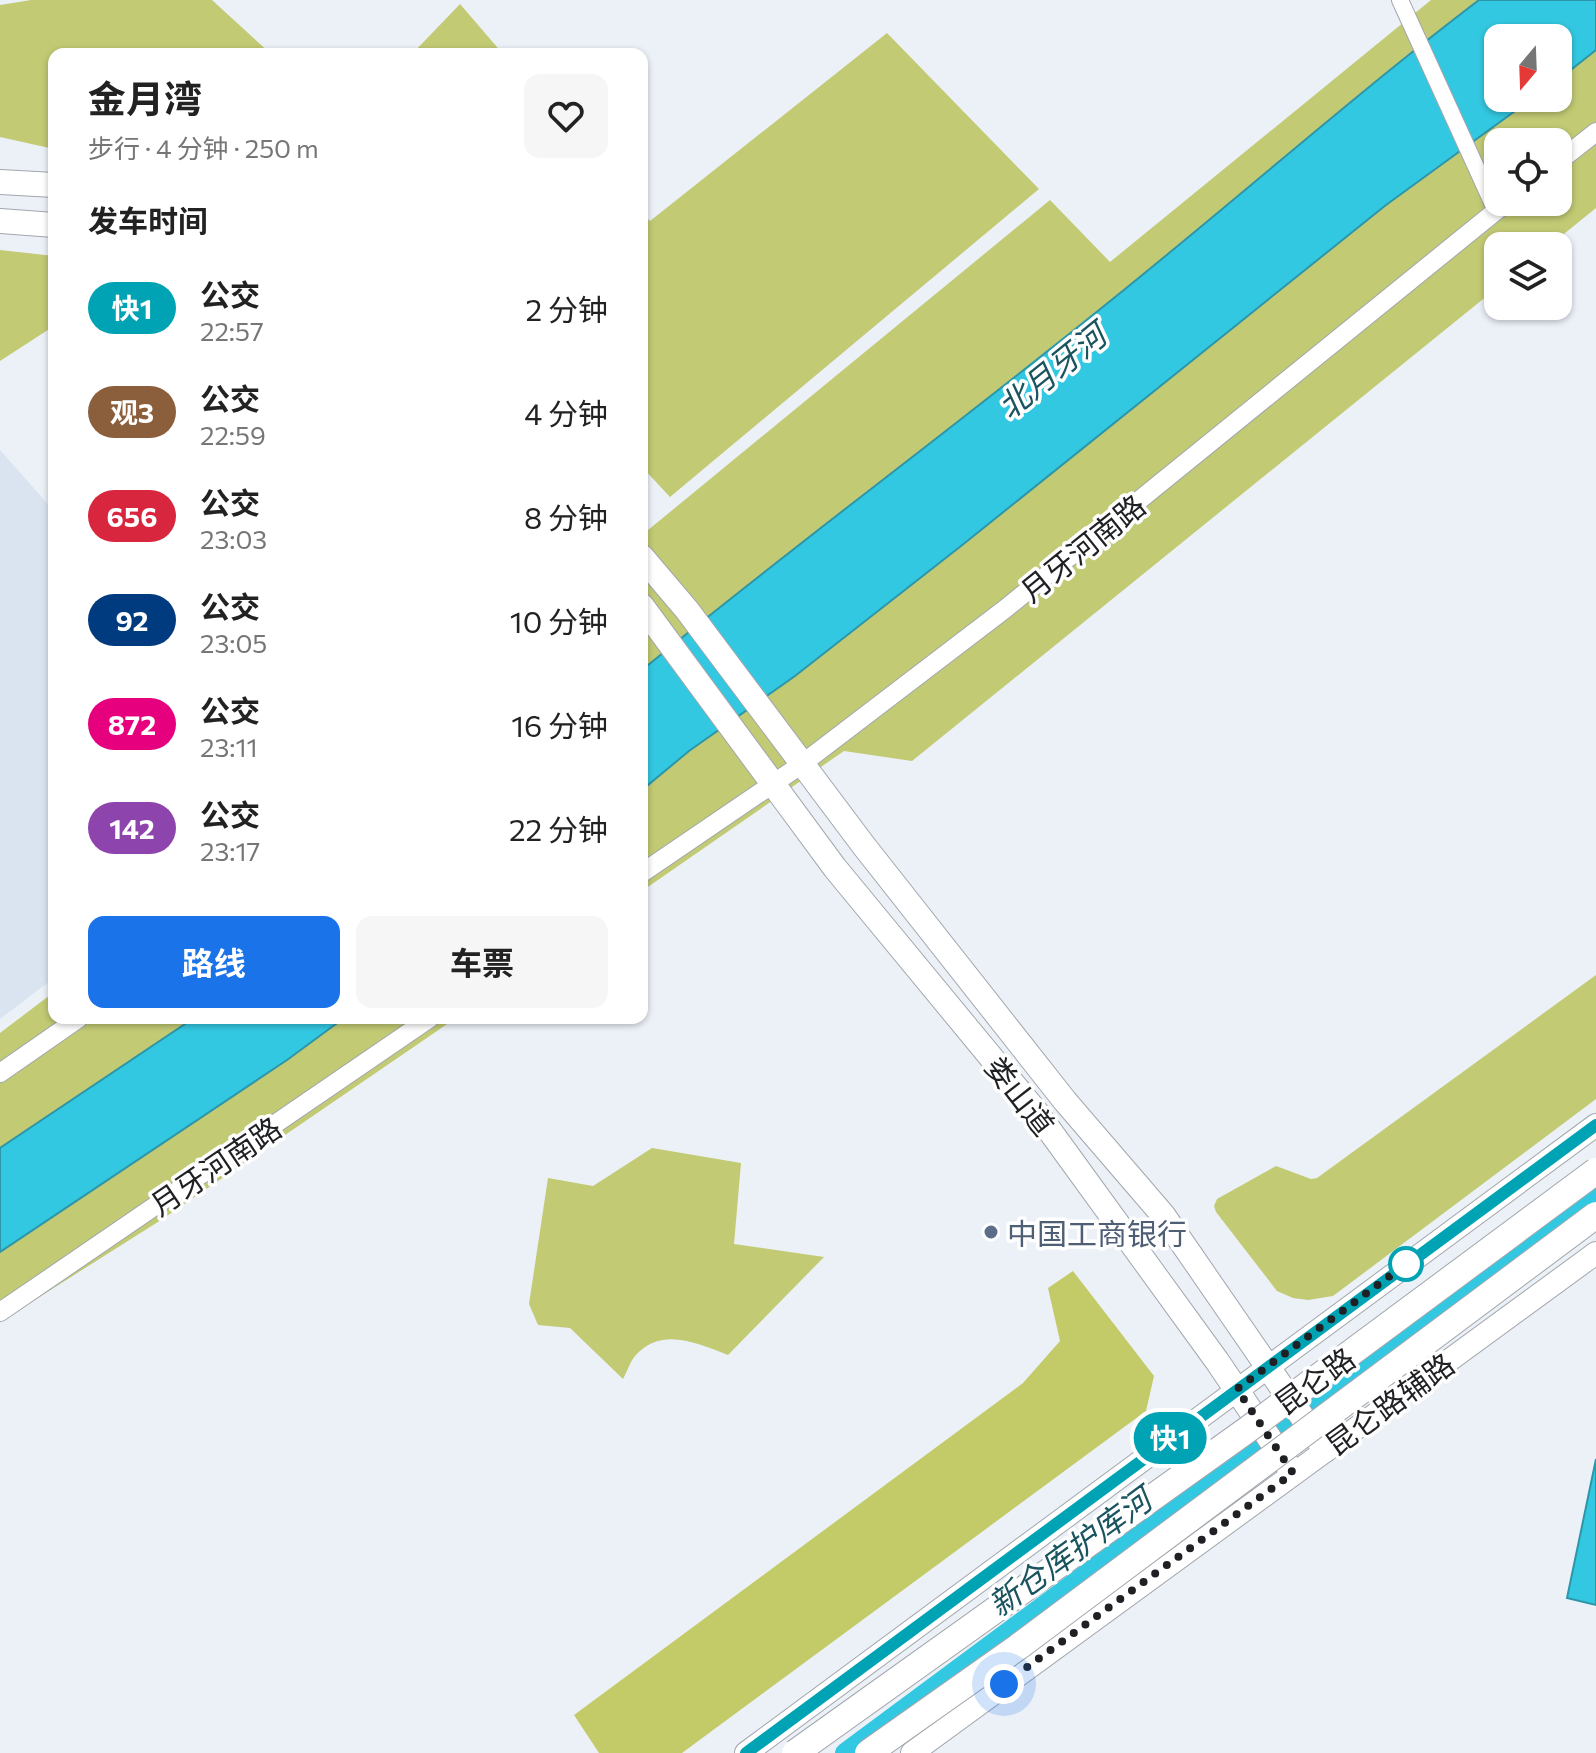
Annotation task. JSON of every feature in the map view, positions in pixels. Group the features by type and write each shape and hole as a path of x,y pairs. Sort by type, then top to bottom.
{"highway":[{"name":"昆仑路","path":"795,1753 1247,1430 1596,1171"},
{"name":"昆仑路","path":"868,1753 1018,1647 1596,1215"}],"main road":[{"path":"0,182 48,185"},
{"path":"0,221 48,225"},
{"name":"娄山道","path":"648,564 687,610 802,764 1065,1101 1163,1215 1325,1450"},
{"name":"娄山道","path":"648,614 731,731 835,868 1037,1113 1293,1473"},
{"path":"746,1753 1243,1400 1596,1125"},
{"name":"昆仑路辅路","path":"912,1753 1293,1473 1592,1259"}],"street":[{"path":"1402,4 1484,179"},
{"path":"1572,151 1596,132"},
{"name":"月牙河南路","path":"648,869 802,764 1005,609 1490,216"},
{"path":"0,1073 70,1024"},
{"name":"月牙河南路","path":"0,1312 421,1024"}],"shaded area":[{"path":"0,450 48,504 48,983 0,1019"}],"green space":[{"path":"31,0 212,0 264,48 48,48 48,148 0,137 0,5"},
{"path":"1431,0 1596,0 1596,208 1566,232 1484,232 1484,298 912,761 844,751 648,887 648,530 1050,200 1110,262"},
{"path":"460,4 498,48 418,48"},
{"path":"887,33 1039,189 670,497 648,473 648,219 650,221"},
{"path":"0,250 48,255 48,330 0,361"},
{"path":"1596,975 1596,1099 1333,1296 1308,1300 1277,1291 1216,1212 1214,1206 1217,1199 1276,1166 1311,1179 1317,1178"},
{"path":"48,997 48,1024 447,1024 161,1220 0,1322 0,1033"},
{"path":"652,1148 741,1163 734,1244 824,1257 728,1355 692,1342 668,1339 645,1347 635,1356 623,1379 570,1328 538,1325 529,1304 548,1178 593,1186"},
{"path":"1073,1271 1154,1376 1146,1411 682,1753 599,1753 574,1715 1023,1383 1060,1341 1048,1288"}],"water":[{"name":"北月牙河","path":"1479,0 1596,0 1596,50 1572,69 1572,24 1484,24 1484,112 1514,112 1492,128 1484,128 1484,134 1386,205 961,546 795,676 689,751 648,785 648,665 1194,232"},
{"path":"185,1024 336,1024 0,1252 0,1148"},
{"path":"1596,1459 1596,1605 1567,1598"}],"waterway":[{"name":"新仓库护库河","path":"845,1753 1240,1460 1344,1387 1596,1193"}],"bus line":[{"name":"快1","path":"746,1753 1596,1125"}],"place":[{"name":"中国工商银行","path":"991,1232"}],"route":[{"path":"1004,1684 1293,1473 1237,1389 1406,1264"}]}
